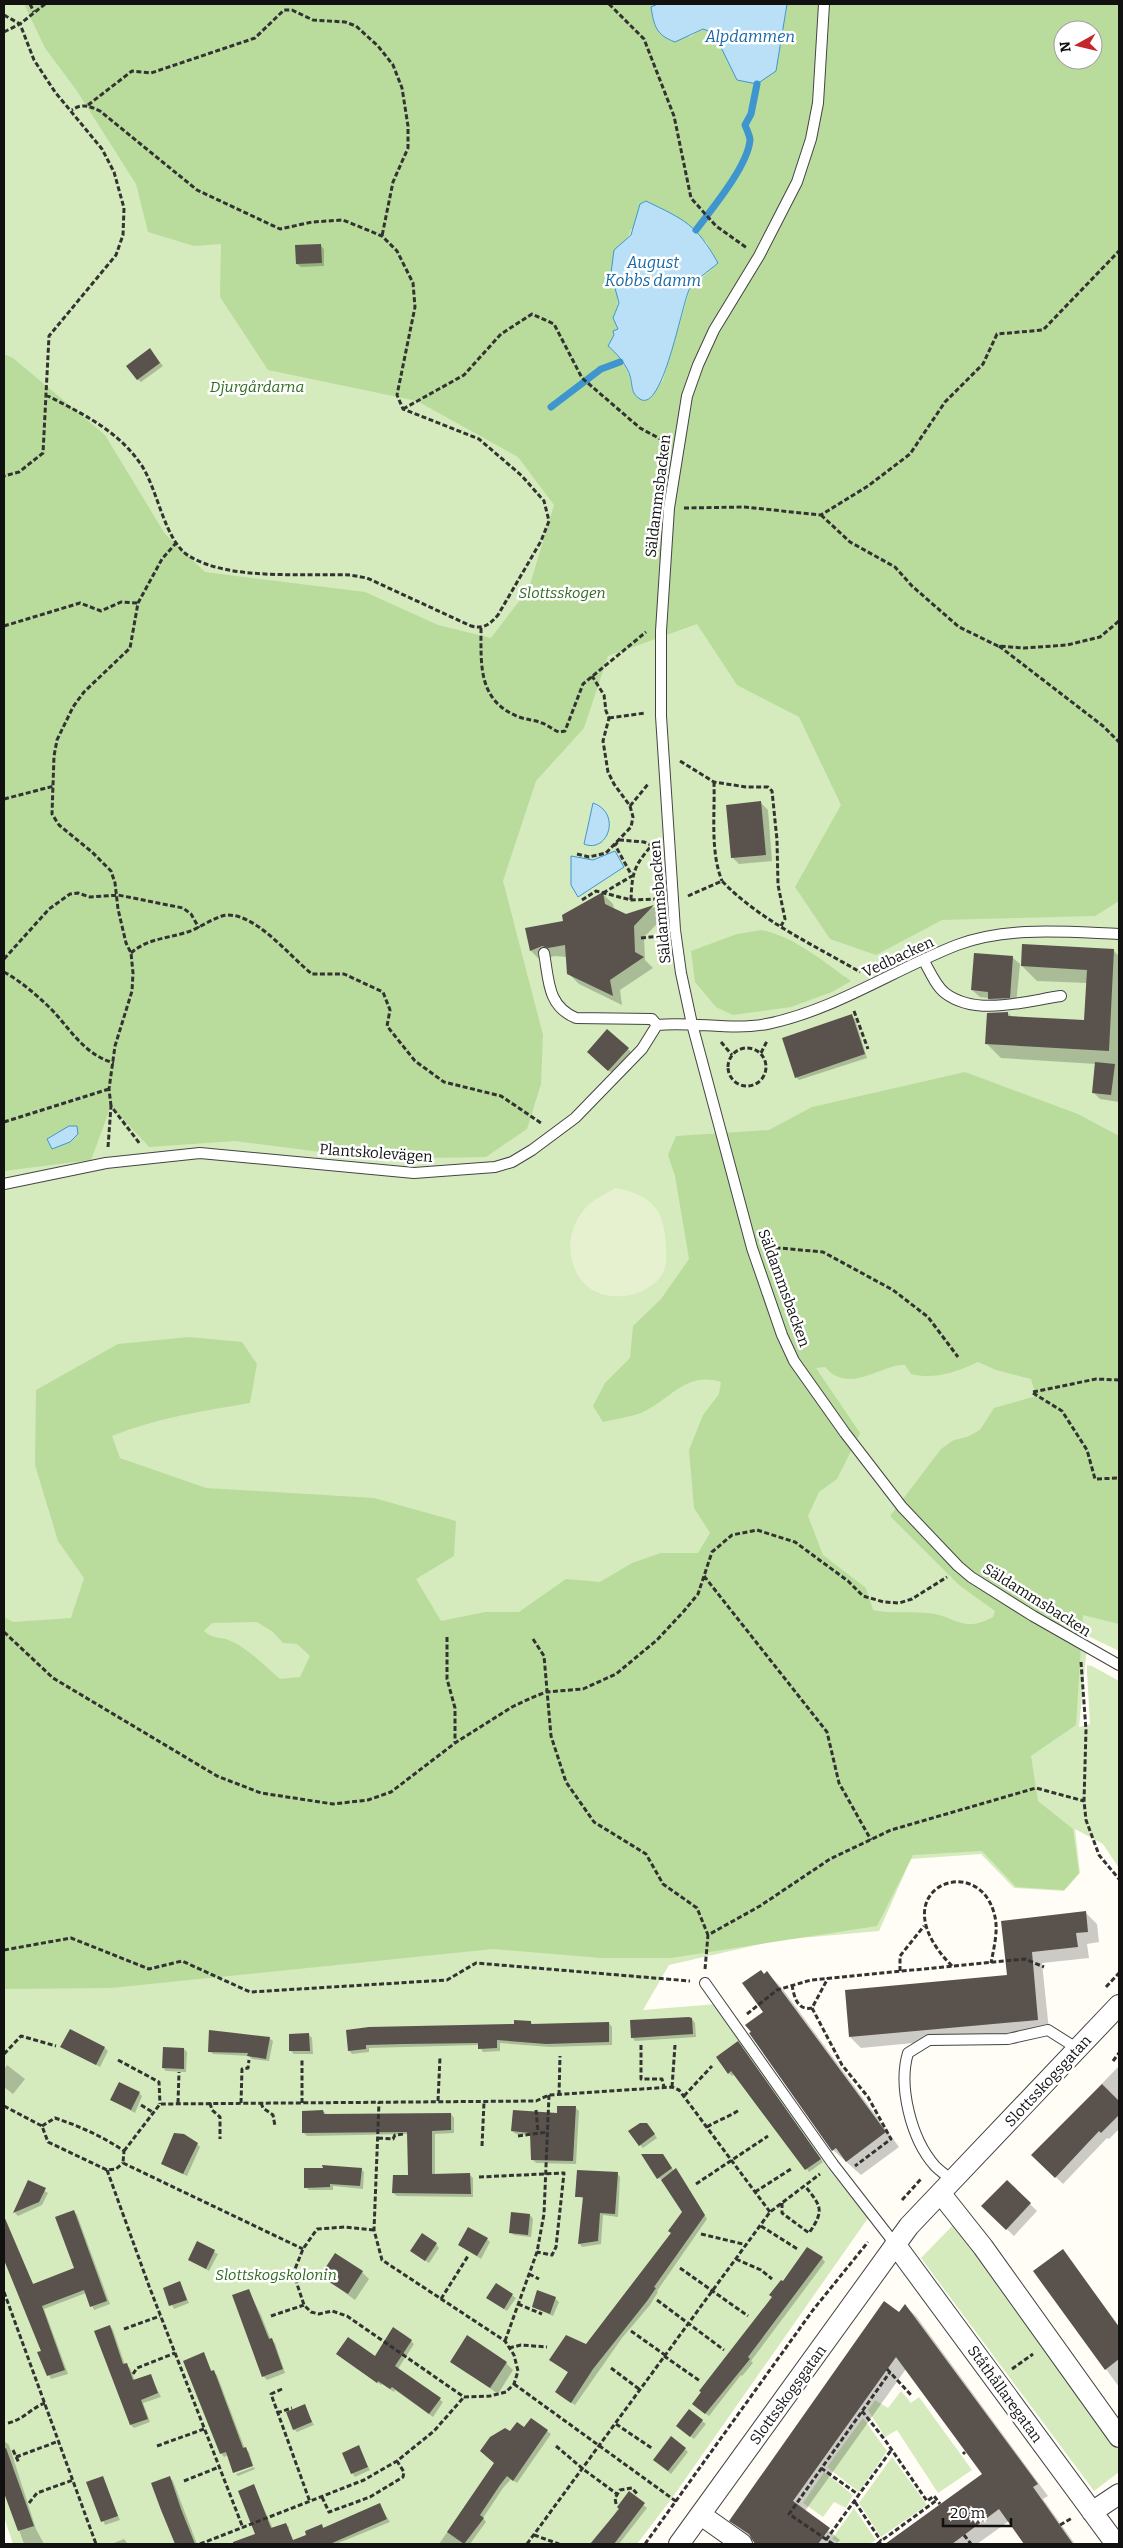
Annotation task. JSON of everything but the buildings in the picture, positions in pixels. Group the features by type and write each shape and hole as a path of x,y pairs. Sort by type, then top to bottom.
{"street":[{"name":"Slottsskogsgatan","path":"679,2544 909,2226 1119,2006"},
{"path":"947,2187 983,2247 1119,2436"},
{"name":"Ståthållaregatan","path":"895,2244 1116,2544"},
{"path":"1092,2512 1119,2494"},
{"path":"701,2515 742,2544"}],"lane":[{"name":"Säldammsbacken","path":"824,4 818,103 811,139 797,182 759,256 714,330 698,365 687,396 669,508 661,630 662,760 681,973 692,1024 752,1248 782,1335 794,1361 845,1433 902,1507 958,1566 971,1577 1084,1647 1119,1665"},
{"name":"Vedbacken","path":"692,1024 746,1026 767,1024 849,996 957,945 992,936 1041,932 1119,934"},
{"path":"544,953 553,1000 564,1013 576,1018 652,1019 657,1025 692,1024"},
{"path":"924,961 944,993 958,1000 978,1005 1000,1005 1061,996"},
{"name":"Plantskolevägen","path":"4,1184 150,1156 200,1153 414,1173 495,1167 512,1162 532,1150 575,1118 642,1049 657,1025"},
{"path":"704,1983 842,2175 895,2244"},
{"path":"947,2187 913,2126 904,2086 904,2066 908,2053 929,2040 1008,2039 1048,2030 1078,2049"}],"path":[{"path":"30,4 34,13"},
{"path":"4,32 20,24 45,4"},
{"path":"608,4 644,39 674,116 691,198 716,226 759,256"},
{"path":"72,110 78,106 87,105 132,71 151,73 255,38 284,10 292,10 313,20 344,22 356,26 378,46 393,65 402,88 408,126 408,148 392,182 382,236"},
{"path":"4,15 20,24 34,60 55,92 72,110 102,150 114,172 124,208 125,222 116,255 91,288 49,336 44,453 19,472 4,476"},
{"path":"46,395 106,428 131,452 141,464 176,543 190,556 206,564 248,572 350,575 367,578 471,626 481,628 498,615 522,576 549,522 548,511 539,493 479,439 403,409 397,395 415,306 413,283 397,251 382,236 343,220 312,222 280,229 197,190 111,120 87,105"},
{"path":"821,515 868,486 910,454 945,402 983,364 997,334 1043,330 1119,250"},
{"path":"403,409 464,375 501,334 532,314 554,324 582,378 640,428 678,448"},
{"path":"669,508 744,507 821,515 850,542 895,567 912,586 959,627 998,646 1103,726 1119,742"},
{"path":"106,1163 111,1106 109,1090 114,1063 114,1046 132,991 131,953 118,910 118,896 110,871 92,852 58,826 52,814 54,756 64,723 84,692 130,648 138,603 162,559 176,543"},
{"path":"4,626 80,603 101,611 121,602 138,603"},
{"path":"998,646 1024,648 1067,645 1100,637 1119,621"},
{"path":"481,628 481,662 486,689 497,704 519,717 543,723 559,732 565,731 570,722 582,684 647,631 661,630"},
{"path":"592,676 604,695 609,718 603,740 608,772 630,806 633,817 631,828 614,845"},
{"path":"609,718 644,713 661,716"},
{"path":"662,760 683,762 714,782 746,787 768,787 772,791 777,840 778,885 784,919 781,926"},
{"path":"630,806 647,784 663,780"},
{"path":"714,782 715,850 722,881 742,900 781,926 878,982"},
{"path":"4,799 54,786"},
{"path":"577,854 589,857 606,852 620,840 644,842 651,845"},
{"path":"614,845 632,876"},
{"path":"631,900 632,876 635,866 648,852"},
{"path":"603,893 632,876"},
{"path":"582,900 596,891 631,900 673,899 688,896 722,881"},
{"path":"4,959 49,909 70,894 78,893 90,897 118,896 183,908 191,914 199,928"},
{"path":"131,953 139,946 153,940 199,928 221,916 242,917 260,927 312,974 344,974 374,986 383,992 390,1010 386,1026 415,1061 444,1082 501,1096 525,1111"},
{"path":"4,972 16,978 47,1005 81,1045 114,1063"},
{"path":"849,996 868,1049"},
{"path":"748,1048 757,1050 763,1057 766,1070 758,1082 745,1086 733,1080 728,1068 729,1059 735,1052 748,1048"},
{"path":"4,1122 109,1090"},
{"path":"111,1106 150,1156"},
{"path":"752,1248 759,1246 823,1252 893,1290 928,1317 958,1358"},
{"path":"1119,1380 1096,1379 1033,1393 1062,1410 1087,1450 1095,1479 1119,1478"},
{"path":"4,1632 53,1678 217,1776 261,1793 333,1804 368,1800 391,1792 455,1743 512,1707 546,1692 584,1689 616,1674 657,1640 684,1611 698,1594 712,1552 732,1535 757,1530 795,1542 848,1581 863,1596 884,1602 898,1603 912,1599 943,1581 958,1566"},
{"path":"703,1575 827,1732 839,1783 871,1840"},
{"path":"447,1636 447,1679 455,1708 455,1743"},
{"path":"4,1950 71,1938 148,1969 182,1961 250,1992 447,1980 476,1963 704,1983 708,1935 697,1908 663,1884 646,1854 594,1822 566,1782 551,1736 544,1656 533,1639"},
{"path":"1084,1647 1081,1661 1086,1730 1084,1800 1086,1820 1099,1855 1119,1879"},
{"path":"708,1935 760,1906 830,1859 891,1830 1036,1788 1084,1800"},
{"path":"952,1966 938,1951 924,1925 923,1918 928,1898 940,1886 958,1882 978,1887 988,1898 995,1914 995,1934 991,1963"},
{"path":"900,1971 900,1956 924,1925"},
{"path":"734,2024 777,1990 828,1978 1025,1960 1044,1967"},
{"path":"812,2008 828,1978"},
{"path":"792,1985 794,1998 800,2006 812,2008"},
{"path":"812,2008 842,2065 868,2097 892,2139 842,2175"},
{"path":"4,2054 21,2036 56,2046"},
{"path":"641,2045 641,2079 662,2079 664,2087"},
{"path":"672,2087 675,2045"},
{"path":"1113,2061 1119,2053"},
{"path":"559,2095 560,2056"},
{"path":"438,2102 440,2057"},
{"path":"4,2106 42,2126 48,2142 107,2170 116,2169 123,2163 124,2151 160,2104 159,2082 118,2060"},
{"path":"241,2103 242,2069 248,2068 249,2060"},
{"path":"302,2060 302,2103"},
{"path":"684,2096 712,2066"},
{"path":"178,2103 179,2072"},
{"path":"160,2104 536,2101 548,2095 672,2087 679,2090 684,2096 770,2212"},
{"path":"505,2341 537,2252 544,2214 547,2173 548,2095"},
{"path":"374,2230 345,2227 316,2229 303,2249 295,2269 304,2305 311,2312 319,2314 332,2311 347,2316 464,2397 490,2396 506,2392 514,2384 518,2371 514,2356 505,2341 382,2260 374,2230 379,2102"},
{"path":"482,2146 484,2102"},
{"path":"210,2103 212,2110 220,2117 220,2140"},
{"path":"261,2103 263,2108 273,2115 275,2126"},
{"path":"141,2105 154,2112"},
{"path":"536,2110 538,2132"},
{"path":"707,2127 720,2118 730,2117 739,2110"},
{"path":"42,2126 55,2118 108,2140 124,2151"},
{"path":"518,2136 548,2132"},
{"path":"378,2138 393,2139 395,2135 404,2134"},
{"path":"696,2184 768,2136"},
{"path":"123,2163 303,2249"},
{"path":"527,2544 770,2212 828,2168"},
{"path":"755,2192 792,2169"},
{"path":"107,2170 160,2316 243,2528"},
{"path":"479,2177 564,2173 560,2222 552,2254 537,2252"},
{"path":"782,2203 782,2214 809,2233 818,2221 820,2212 819,2204 804,2186"},
{"path":"761,2226 799,2250"},
{"path":"701,2234 747,2245"},
{"path":"441,2299 468,2256"},
{"path":"736,2260 760,2270 772,2279"},
{"path":"680,2268 748,2316"},
{"path":"529,2274 539,2278"},
{"path":"4,2292 96,2544"},
{"path":"657,2300 724,2350"},
{"path":"518,2304 542,2314"},
{"path":"271,2316 304,2305"},
{"path":"124,2329 160,2316"},
{"path":"631,2331 700,2381"},
{"path":"995,2381 1050,2342"},
{"path":"509,2348 521,2345 547,2347"},
{"path":"133,2374 137,2368 175,2352"},
{"path":"611,2368 639,2389"},
{"path":"833,2544 807,2529 789,2514 889,2371 911,2395"},
{"path":"514,2384 677,2502"},
{"path":"282,2389 271,2394 310,2502"},
{"path":"200,2544 364,2480 397,2461 434,2431 464,2397"},
{"path":"8,2423 18,2421 35,2406 45,2403"},
{"path":"278,2413 292,2408"},
{"path":"862,2411 892,2449 927,2501 934,2496 940,2504"},
{"path":"616,2424 653,2449"},
{"path":"157,2446 204,2429"},
{"path":"16,2457 59,2440"},
{"path":"556,2446 583,2470 617,2494"},
{"path":"826,2540 860,2496 892,2449"},
{"path":"13,2450 18,2463"},
{"path":"322,2497 329,2512 370,2497 403,2477 404,2472 397,2461"},
{"path":"184,2481 219,2467"},
{"path":"821,2468 860,2496"},
{"path":"29,2503 37,2493 73,2480"},
{"path":"616,2504 617,2494 620,2490 632,2488 638,2495"},
{"path":"877,2544 937,2500"},
{"path":"855,2502 881,2541"},
{"path":"534,2535 559,2544"},
{"path":"964,2535 972,2544"}],"green space":[{"name":"Slottsskogen","path":"4,4 1119,4 1119,1651 1088,1636 1079,1727 1090,1724 1087,1665 1119,1681 1119,1868 1103,1844 1075,1829 1080,1873 1064,1891 1014,1888 981,1854 911,1859 879,1931 778,1940 669,1965 643,2010 717,2004 828,2168 868,2218 672,2498 637,2544 13,2544 4,2517"},
{"path":"24,4 658,4 651,8 690,37 703,29 714,33 737,80 776,71 787,4 1119,4 1119,901 1095,916 942,920 876,955 830,939 795,887 841,805 799,717 737,685 697,624 608,656 584,728 536,781 503,881 543,1035 541,1084 527,1129 486,1157 376,1159 235,1141 149,1147 111,1106 91,1160 4,1171 4,354 13,358 105,435 165,534 205,572 365,592 438,625 491,638 529,588 554,505 518,457 417,401 268,370 220,297 221,244 194,246 148,232 136,184 77,91 45,48","holes":["631,229 706,241 718,263 690,289 663,380 650,398 632,391 630,378 625,366 618,355 608,346 618,329 613,318 617,304 617,295 611,281"]},
{"path":"762,930 774,933 798,944 851,981 832,992 791,1007 733,1015 716,1007 695,982 691,951 737,934"},
{"path":"965,1072 1078,1114 1119,1136 1119,1624 1083,1615 1076,1725 1031,1756 1038,1801 1073,1829 1079,1873 1064,1890 1016,1887 982,1851 913,1855 877,1926 671,1958 601,1958 493,1949 111,1988 4,1989 4,1617 13,1622 71,1618 84,1578 58,1541 35,1465 36,1390 118,1344 189,1337 242,1342 257,1364 250,1403 197,1412 146,1424 112,1436 120,1458 206,1488 374,1498 456,1521 454,1556 416,1579 441,1621 485,1612 519,1612 566,1579 600,1582 632,1563 661,1553 698,1553 710,1533 694,1508 689,1450 703,1415 719,1394 721,1382 698,1380 679,1388 641,1413 603,1422 593,1406 605,1383 630,1358 633,1326 661,1299 689,1259 675,1176 668,1155 676,1136 769,1130 812,1107","holes":["978,1362 996,1370 1031,1379 1036,1396 994,1408 980,1430 967,1437 954,1440 941,1449 890,1516 959,1585 995,1611 993,1617 982,1622 966,1624 937,1614 873,1610 866,1588 823,1555 808,1516 819,1492 837,1479 860,1433 816,1368 825,1367 835,1375 845,1379 855,1379 905,1365 911,1374 920,1376 945,1374","257,1622 273,1632 283,1643 297,1644 310,1656 300,1677 280,1679 240,1646 229,1640 211,1636 204,1631 212,1623"]},
{"path":"616,1188 639,1195 648,1200 654,1207 663,1224 666,1247 665,1267 656,1282 647,1289 624,1296 601,1294 591,1289 576,1272 570,1249 574,1227 579,1216 596,1199"},
{"path":"956,2222 1119,2450 1119,2472 1094,2491 921,2258"},
{"path":"901,2391 911,2403 919,2397 972,2470 938,2493 897,2430 885,2437 868,2410 875,2400 888,2408"},
{"path":"863,2418 887,2451 859,2492 827,2467"},
{"path":"892,2457 927,2505 881,2537 859,2503"},
{"path":"824,2472 853,2495 846,2508 834,2502 823,2517 803,2503"},
{"path":"854,2508 876,2540 872,2543 854,2545 832,2539"}],"water":[{"name":"Alpdammen","path":"658,4 787,4 776,71 757,84 737,80 714,33 703,29 675,42 660,33 653,20 651,7"},
{"name":"August Kobbs damm","path":"646,201 688,224 703,240 718,263 690,288 664,374 656,390 648,399 640,399 633,391 627,368 608,346 614,335 613,331 618,329 613,318 619,303 611,273 614,250 631,235 640,204"},
{"path":"593,803 602,808 607,815 609,823 605,838 600,843 592,846 584,844"},
{"path":"615,851 624,867 578,897 571,885 571,856 593,860"},
{"path":"69,1126 77,1126 78,1134 70,1142 52,1149 47,1139"}],"waterway":[{"path":"696,230 736,175 748,151 750,138 745,125 751,114 757,84"},
{"path":"551,407 601,369 620,362"}],"park label":[{"name":"Djurgårdarna","path":"257,387"},
{"name":"Slottskogskolonin","path":"276,2275"}]}
